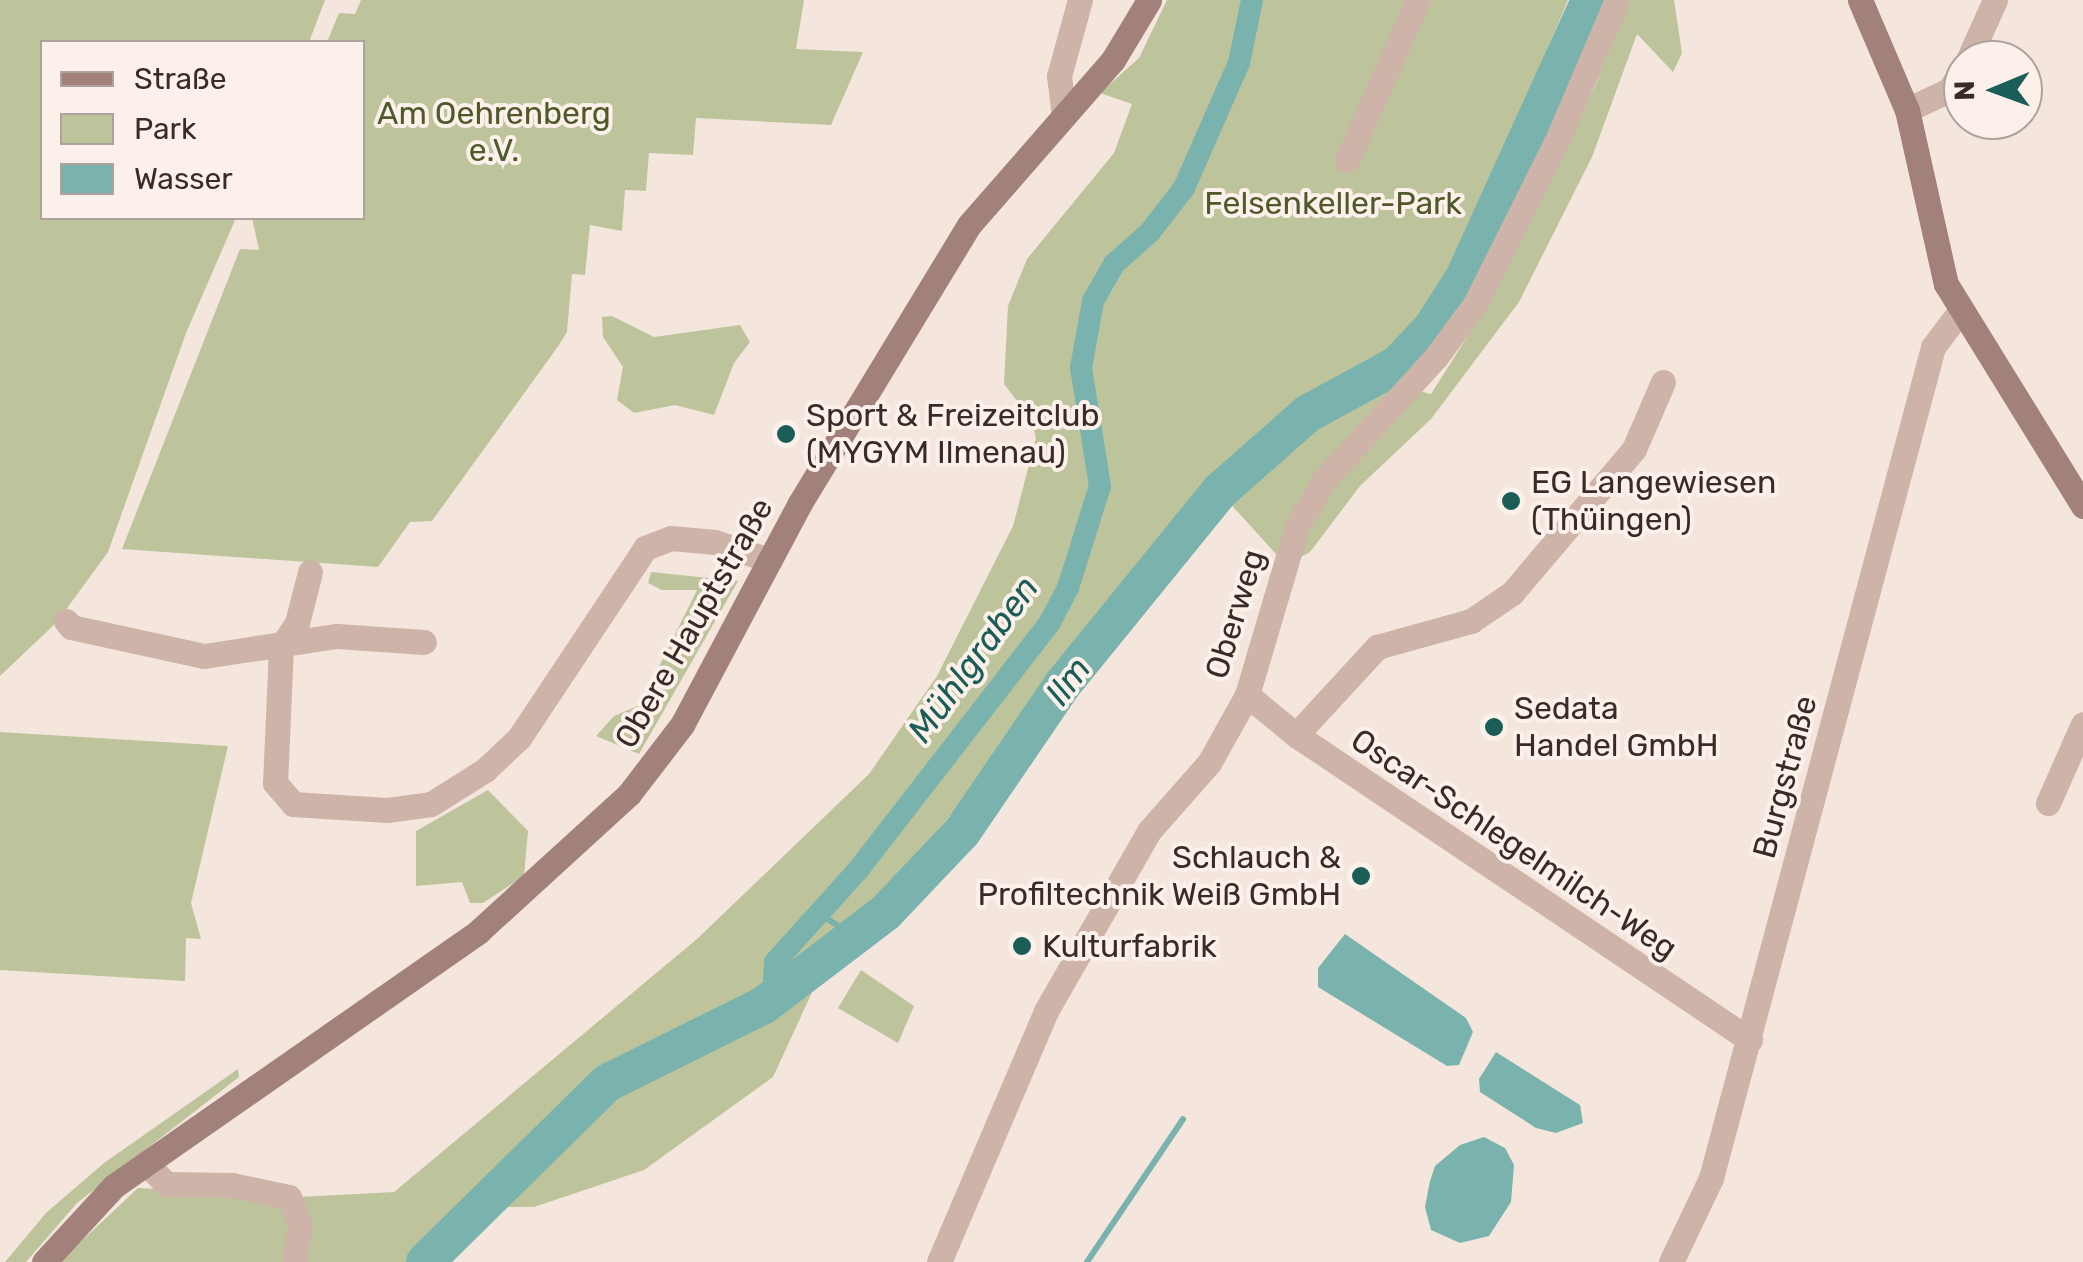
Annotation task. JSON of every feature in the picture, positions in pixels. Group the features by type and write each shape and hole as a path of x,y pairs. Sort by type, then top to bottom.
{"main road":[{"name":"Obere Hauptstraße","path":"44,1262 114,1186 479,931 586,838 682,725 769,560 969,225 1113,60 1148,0"},
{"path":"1860,0 1907,110 1940,268 1961,310 2083,506"}],"street":[{"path":"1064,116 1058,76 1080,0"},
{"path":"1347,160 1418,0"},
{"name":"Oberweg","path":"939,1262 1046,1011 1149,831 1209,763 1247,695 1297,526 1325,479 1436,357 1474,304 1558,138 1617,0"},
{"path":"1977,40 1995,0"},
{"path":"1907,110 1943,93"},
{"name":"Burgstraße","path":"1671,1262 1711,1178 1933,347 1961,310"},
{"path":"1296,735 1377,646 1471,621 1512,593 1634,450 1663,382"},
{"path":"310,572 297,624 281,647 274,766 283,796 306,807 409,809 460,788 519,738 644,548 671,538 700,541 769,560"},
{"path":"66,620 71,628 190,654 281,647 360,635 424,642"},
{"name":"Oscar-Schlegelmilch-Weg","path":"1247,695 1296,735 1750,1040"},
{"path":"2048,803 2083,724"},
{"path":"145,1162 166,1184 275,1190 289,1197 300,1224 294,1262"}],"green space":[{"path":"0,0 325,0 310,40 40,40 40,220 235,220 186,333 108,552 57,622 0,676"},
{"name":"Am Oehrenberg e.V.","path":"361,0 804,0 796,49 863,52 831,125 696,118 693,155 649,153 646,191 625,190 622,231 590,225 585,275 572,274 567,332 559,345 432,521 410,522 378,567 122,549 240,249 259,250 252,220 365,220 365,40 328,40 339,13 355,14"},
{"name":"Felsenkeller-Park","path":"1167,0 1568,0 1454,271 1392,384 1431,394 1490,301 1595,86 1628,0 1674,0 1682,53 1673,72 1637,34 1592,157 1519,302 1431,419 1360,486 1310,552 1286,565 1226,499 1079,653 815,986 773,1077 644,1170 534,1207 491,1207 435,1262 299,1262 299,1197 394,1192 697,939 869,774 937,676 1013,526 1036,438 1031,419 1004,384 1008,306 1027,259 1114,153 1132,104 1100,93 1139,58"},
{"path":"612,316 654,337 740,325 750,342 734,363 714,415 675,405 634,413 617,400 623,367 603,337 602,317"},
{"path":"651,572 738,581 639,754 596,736 614,716 640,705 697,590 662,590 648,583"},
{"path":"0,732 228,746 191,903 201,939 186,938 185,981 0,970"},
{"path":"488,790 528,831 524,876 483,903 470,903 462,882 416,886 416,831"},
{"path":"861,970 914,1006 898,1043 838,1008"},
{"path":"238,1069 239,1077 77,1203 26,1262 5,1262 46,1213 104,1163"},
{"path":"138,1188 263,1194 283,1203 292,1221 286,1262 59,1262"}],"water":[{"path":"1345,934 1466,1018 1473,1032 1459,1065 1447,1066 1318,987 1318,968"},
{"path":"1496,1052 1580,1105 1583,1123 1556,1133 1536,1128 1480,1092 1479,1079"},
{"path":"1484,1137 1505,1148 1514,1165 1511,1202 1489,1236 1460,1243 1431,1230 1425,1207 1430,1181 1435,1166 1460,1145"}],"waterway":[{"name":"Mühlgraben","path":"773,994 775,962 858,870 1049,624 1068,588 1100,486 1081,368 1093,301 1114,264 1150,232 1184,188 1239,63 1252,0"},
{"name":"Ilm","path":"425,1262 607,1083 764,1005 886,912 962,832 1063,684 1220,491 1307,414 1397,365 1432,328 1464,278 1590,0"},
{"path":"820,914 852,935"},
{"path":"1087,1262 1183,1119"}],"place":[{"name":"Sport & Freizeitclub (MYGYM Ilmenau)","path":"786,434"},
{"name":"EG Langewiesen (Thüingen)","path":"1511,501"},
{"name":"Sedata Handel GmbH","path":"1494,727"},
{"name":"Schlauch & Profiltechnik Weiß GmbH","path":"1361,876"},
{"name":"Kulturfabrik","path":"1022,946"}]}
